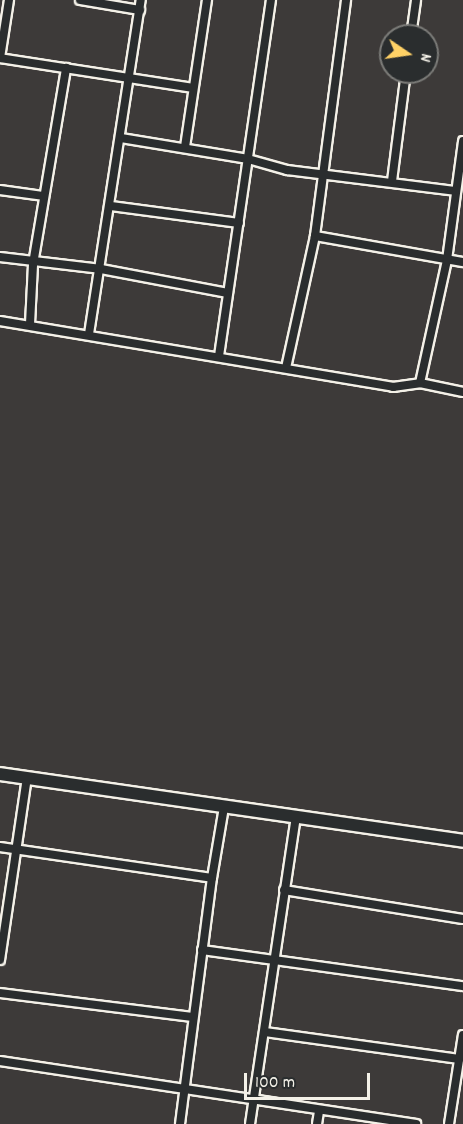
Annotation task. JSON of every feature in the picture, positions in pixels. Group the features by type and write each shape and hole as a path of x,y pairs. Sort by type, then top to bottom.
{"street":[{"path":"9,0 0,58 193,88"},
{"path":"80,0 140,10"},
{"path":"89,334 111,206 141,0"},
{"path":"185,147 207,0"},
{"path":"219,356 271,0"},
{"path":"286,368 315,236 346,0"},
{"path":"413,24 416,0"},
{"path":"30,324 33,264 66,68"},
{"path":"392,181 404,84"},
{"path":"121,138 248,159 287,170 392,181 455,191"},
{"path":"420,383 447,260 463,141"},
{"path":"0,190 43,196"},
{"path":"111,206 239,223"},
{"path":"315,236 463,262"},
{"path":"0,257 33,264 101,269 228,293"},
{"path":"0,321 30,324 393,387 420,383 463,392"},
{"path":"0,774 463,841"},
{"path":"0,960 27,778"},
{"path":"180,1124 202,950 224,807"},
{"path":"250,1124 296,817"},
{"path":"0,847 212,879"},
{"path":"284,890 463,919"},
{"path":"202,950 463,986"},
{"path":"0,993 194,1017"},
{"path":"265,1032 459,1059"},
{"path":"449,1124 463,1035"},
{"path":"0,1061 387,1122 416,1124"},
{"path":"317,1124 319,1111"}]}
